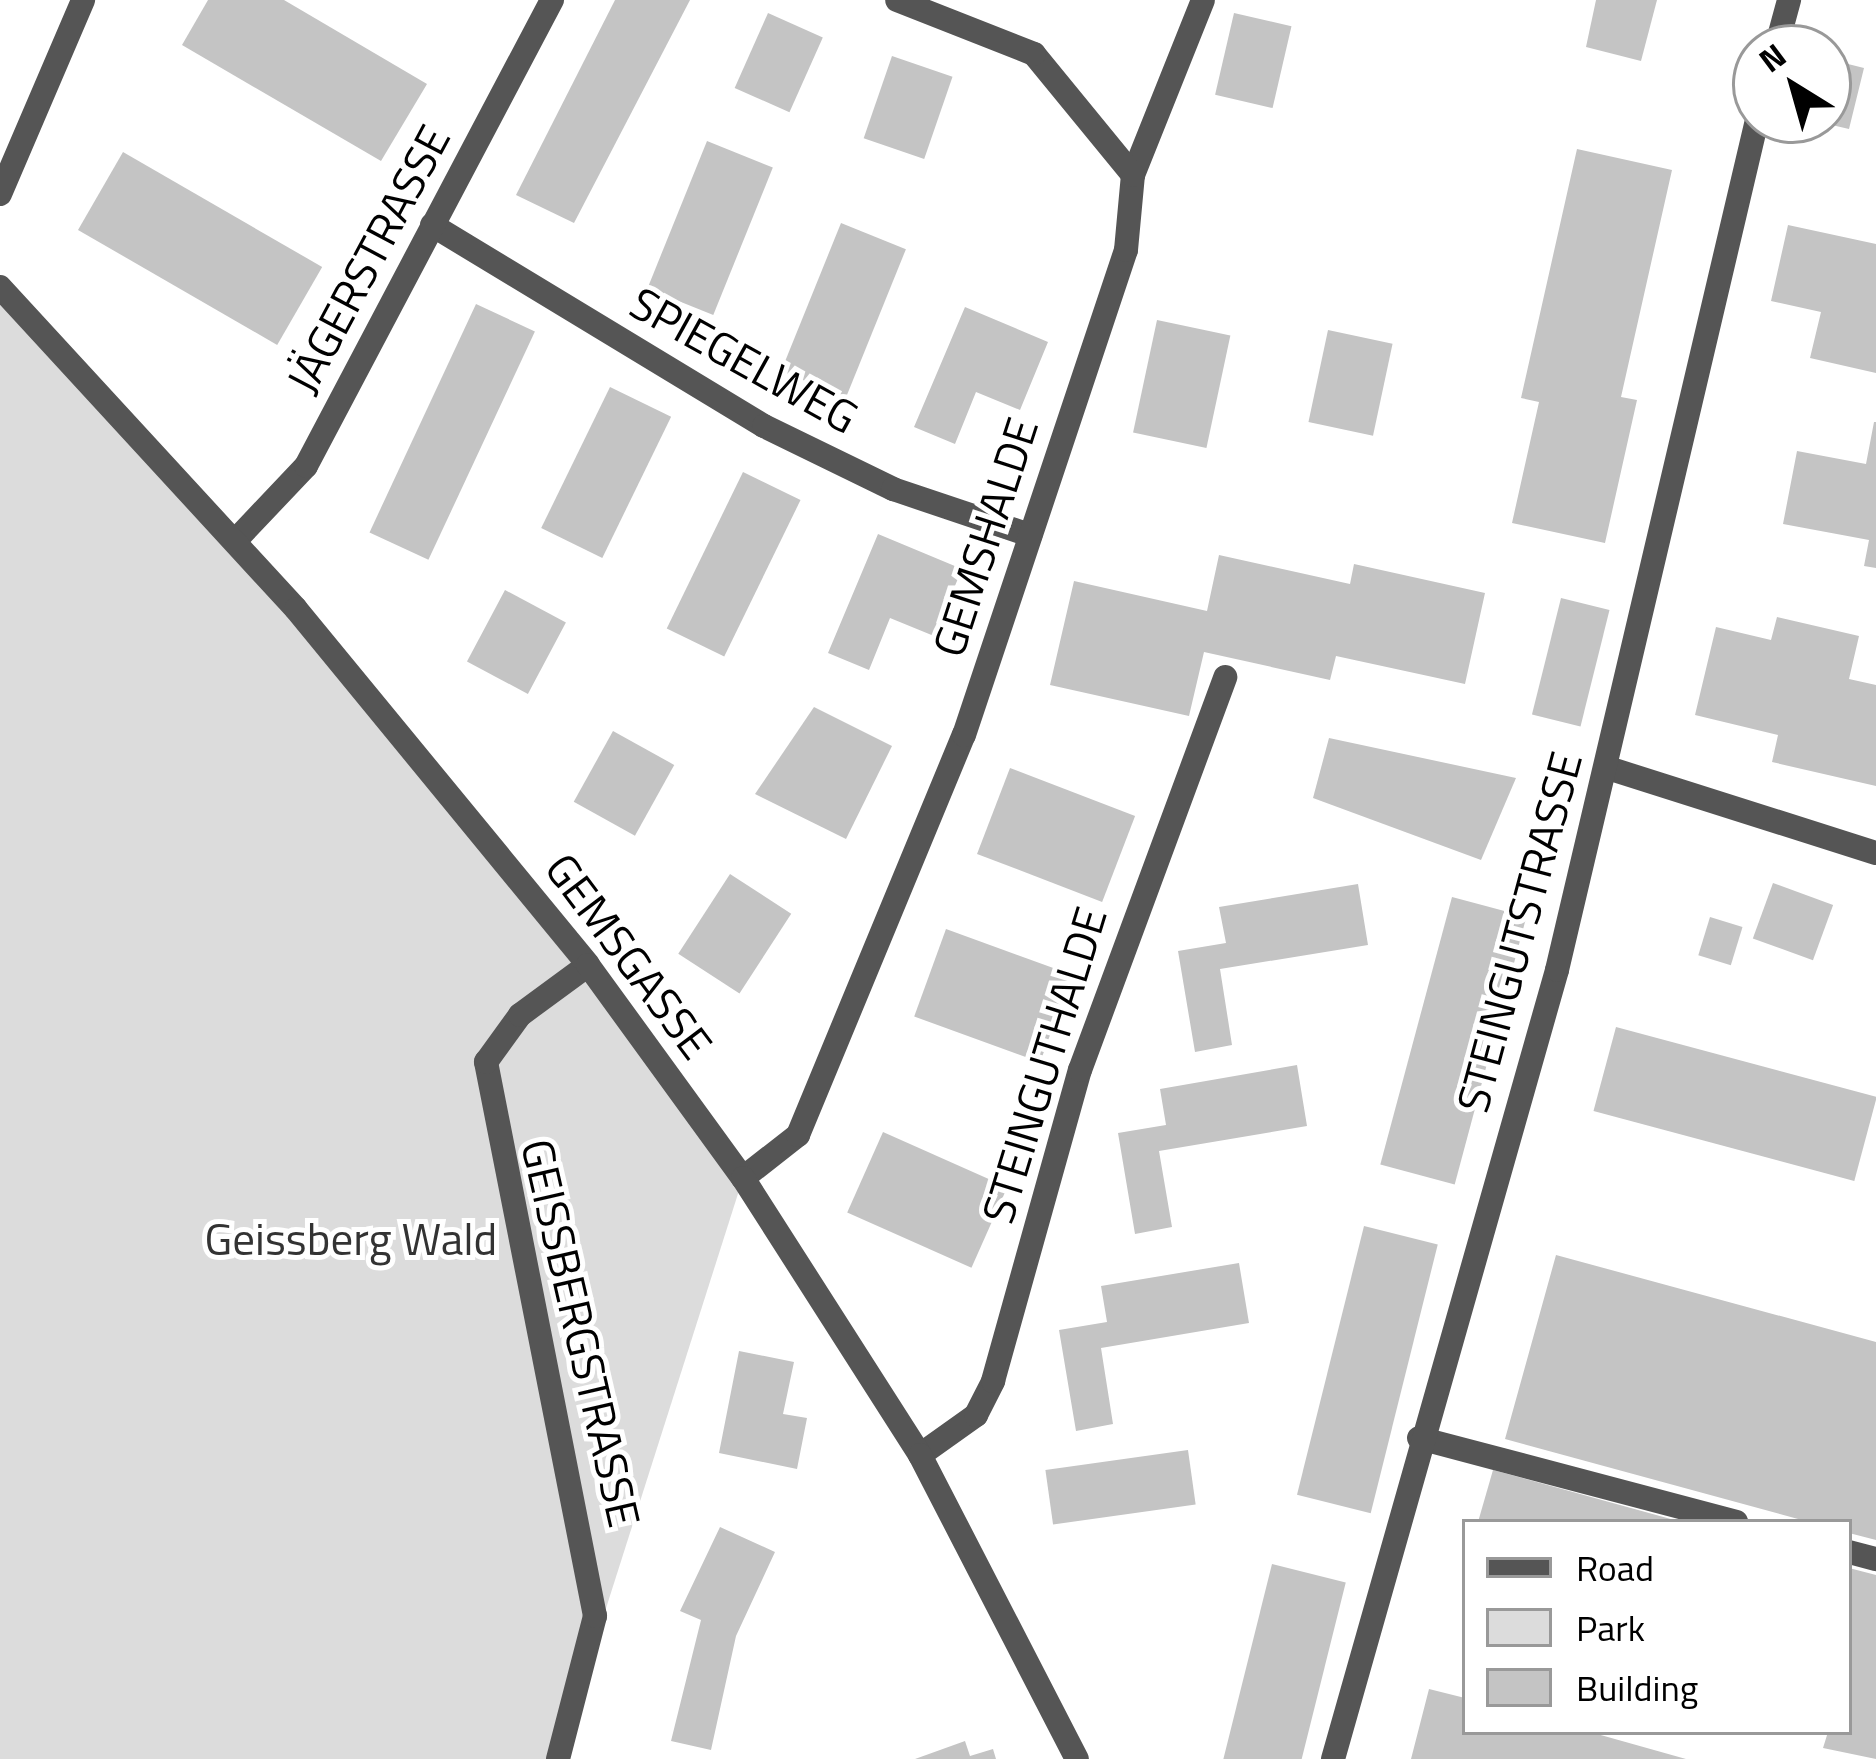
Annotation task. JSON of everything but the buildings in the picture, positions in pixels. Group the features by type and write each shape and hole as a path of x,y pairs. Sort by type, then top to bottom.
{"street":[{"path":"0,194 83,0"},
{"name":"JÄGERSTRASSE","path":"235,541 306,466 552,0"},
{"path":"897,0 1034,54 1133,175"},
{"name":"GEMSHALDE","path":"743,1178 798,1135 964,735 1126,250 1133,175 1203,0"},
{"name":"STEINGUTSTRASSE","path":"1333,1759 1608,768 1751,144"},
{"name":"SPIEGELWEG","path":"432,225 764,426 893,489 1030,535"},
{"name":"GEMSGASSE","path":"0,287 235,541 588,964 743,1178 920,1455 1077,1759"},
{"name":"STEINGUTHALDE","path":"920,1455 976,1415 993,1381 1081,1070 1225,677"},
{"path":"1608,768 1876,853"},
{"name":"GEISSBERGSTRASSE","path":"558,1759 595,1616 486,1062 520,1015 588,964"},
{"path":"1420,1438 1725,1519"}],"green space":[{"name":"Geissberg Wald","path":"0,287 235,541 743,1178 558,1759 0,1759"}]}
